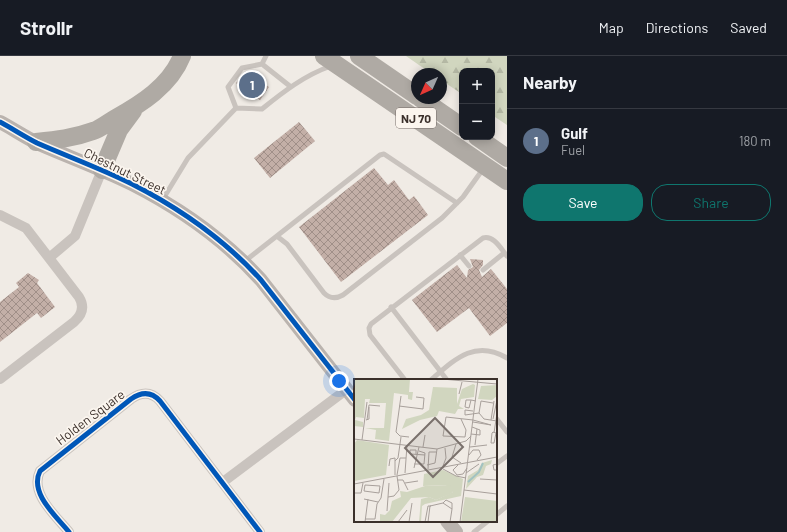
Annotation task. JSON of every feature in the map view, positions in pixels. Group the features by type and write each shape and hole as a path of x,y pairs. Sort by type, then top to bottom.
{"highway":[{"path":"36,142 66,139 94,131 136,107 162,85 174,72 182,56"},
{"name":"NJ 70","path":"359,56 411,92"},
{"path":"367,56 379,70"},
{"name":"NJ 70","path":"330,60 507,181"},
{"name":"NJ 70","path":"429,104 459,125"},
{"path":"102,170 120,130 136,107"},
{"path":"481,140 507,158"}],"street":[{"name":"Chestnut Street","path":"0,122 36,142 102,170 162,200 204,227 244,262 279,303 351,395"},
{"path":"49,258 75,236 102,170"},
{"path":"0,215 26,228 80,297 82,305 81,314 74,322 0,378"},
{"name":"Holden Square","path":"68,532 40,494 36,481 40,471 124,404 140,394 150,394 157,398 260,532"},
{"path":"223,482 351,395"},
{"path":"449,522 456,532"}],"lane":[{"path":"262,64 266,56"},
{"path":"162,200 188,158 236,108 262,109 291,87 320,70 330,60"},
{"path":"236,108 228,87 242,68 262,64 291,87"},
{"path":"244,262 278,237 380,154 384,154 458,203"},
{"path":"278,237 287,244 324,293 330,297 336,298 343,295 442,218 458,203 485,166"},
{"path":"404,379 370,333 371,324 485,237 493,240 506,255 482,270"},
{"path":"460,255 469,266"},
{"path":"391,308 445,379"},
{"path":"432,379 461,356 479,350 487,350 507,358"},
{"path":"497,419 507,432"},
{"path":"497,463 507,456"},
{"path":"497,514 507,506"},
{"path":"474,532 487,522"}],"green space":[{"path":"406,56 507,56 507,125 495,117 495,68 459,68 459,92 447,84 447,68 423,68"}],"building":[{"path":"246,71 269,87 260,100 236,83"},
{"path":"299,122 315,141 270,178 254,158"},
{"path":"374,168 388,185 394,180 409,200 414,196 428,215 341,282 299,227"},
{"path":"470,259 483,260 483,265 479,270 482,277 491,269 507,289 507,323 490,336 469,308 437,332 412,300 457,265 467,278 468,270 473,267"},
{"path":"28,273 39,280 37,283 55,307 41,318 37,313 0,342 0,302 19,287 16,283"}],"cycle path":[{"path":"0,122 37,143 132,184 168,204 217,238 261,280 354,399"},
{"path":"69,532 51,511 41,496 38,488 40,471 131,399 142,394 153,395 160,401 260,532"}],"place":[{"name":"Gulf","path":"252,85"}]}
